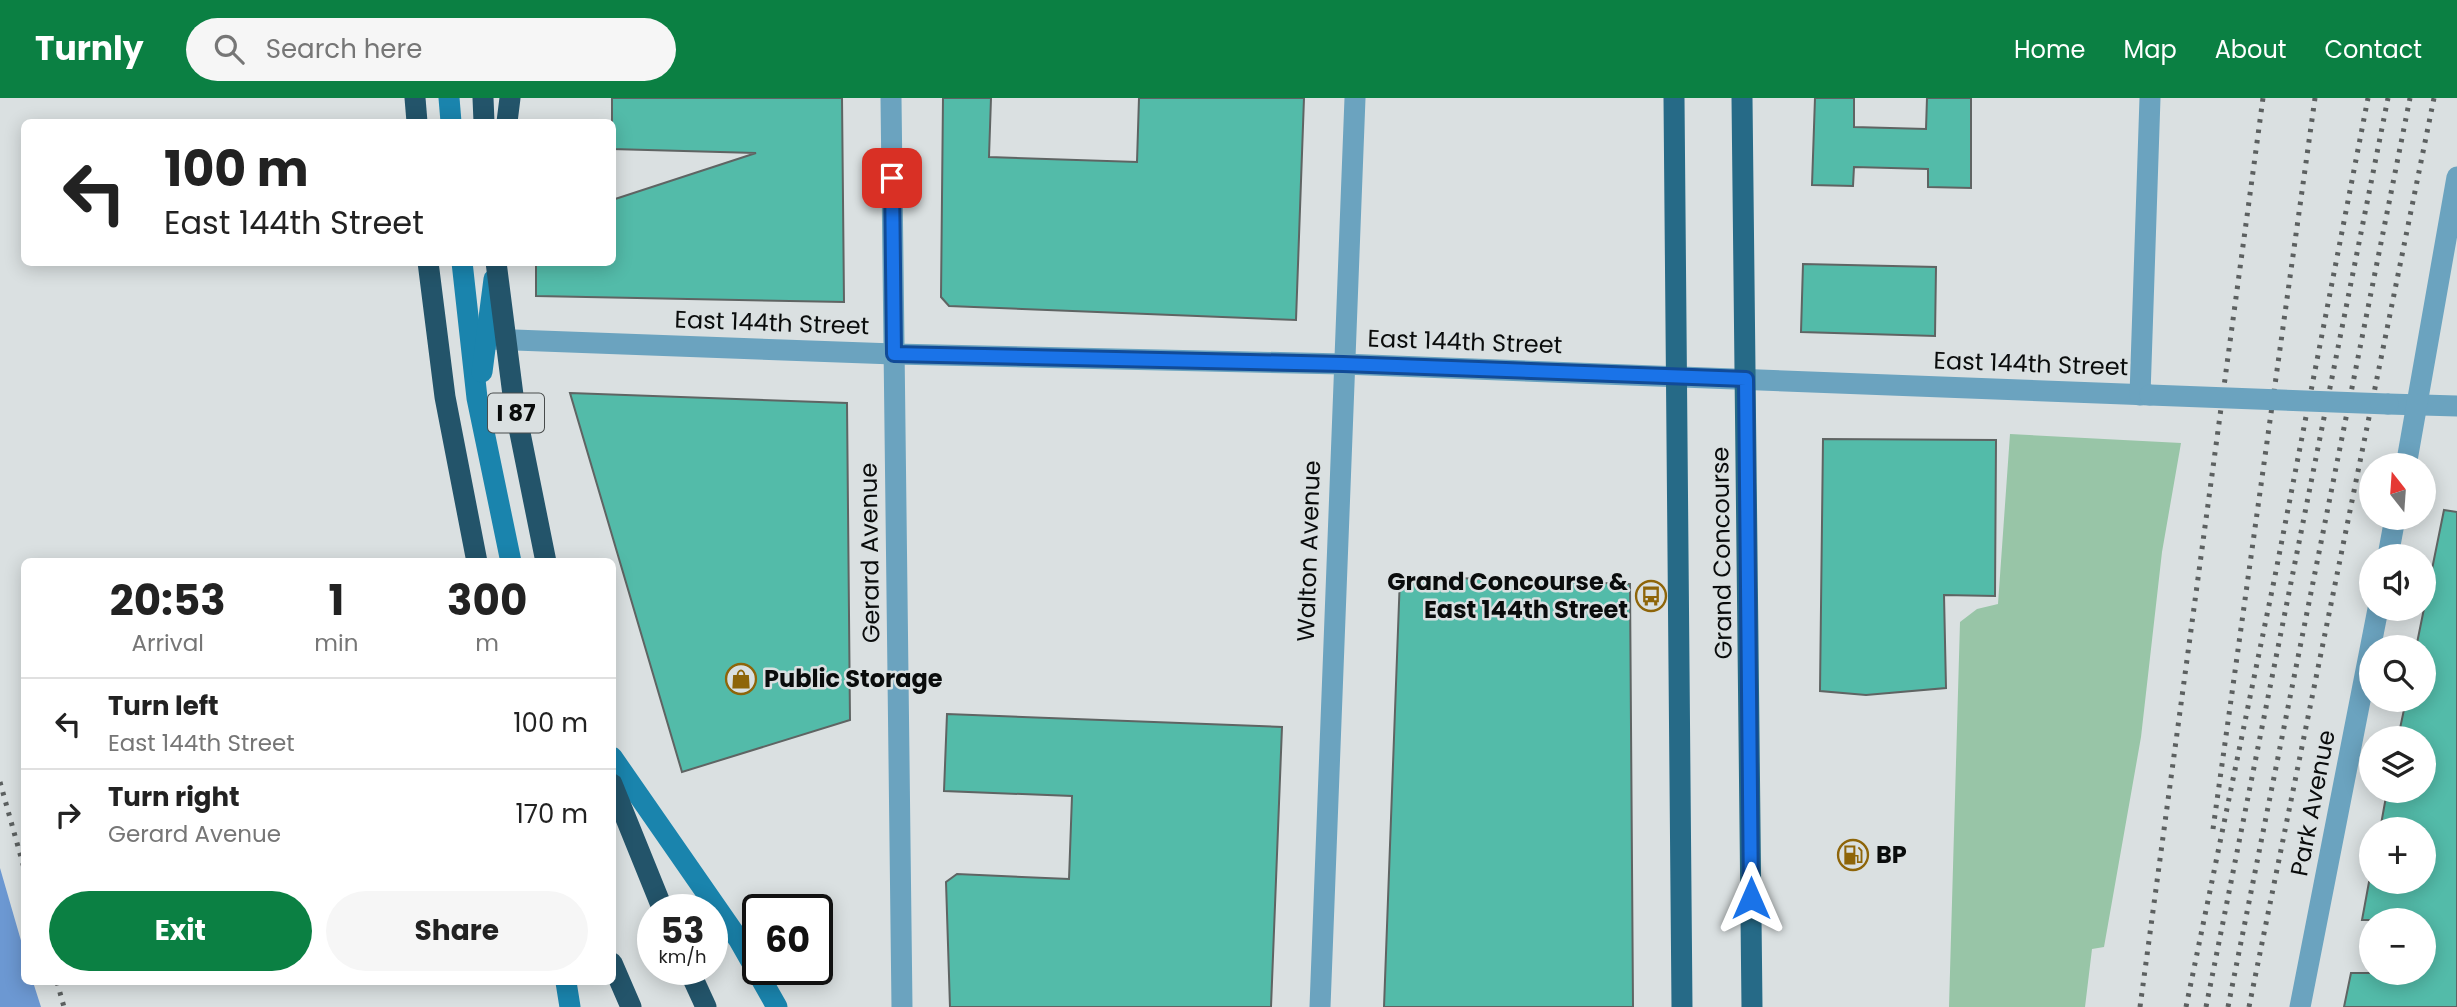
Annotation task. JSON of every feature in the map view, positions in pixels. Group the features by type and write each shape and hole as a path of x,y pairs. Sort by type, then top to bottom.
{"highway":[{"path":"415,98 417,119"},
{"path":"482,98 484,119"},
{"path":"507,119 510,98"},
{"name":"I 87","path":"429,266 445,397 476,558"},
{"name":"I 87","path":"497,266 514,403 545,558"},
{"path":"616,794 657,894"},
{"path":"616,972 631,1007"},
{"path":"696,985 704,1004"}],"main road":[{"path":"449,98 451,119"},
{"path":"514,119 517,98"},
{"name":"Grand Concourse","path":"1674,98 1674,376 1682,1007"},
{"name":"Grand Concourse","path":"1742,98 1752,1007"},
{"path":"463,266 479,339"},
{"path":"495,266 479,339 477,398 510,558"},
{"path":"616,763 739,940 777,1007"},
{"path":"566,985 570,1007"}],"street":[{"name":"Gerard Avenue","path":"891,98 902,1007"},
{"name":"Walton Avenue","path":"1320,1007 1355,98"},
{"path":"2145,395 2150,98"},
{"path":"2408,453 2457,177"},
{"name":"East 144th Street","path":"479,339 894,354 1343,364 2457,406"},
{"name":"Park Avenue","path":"2300,1007 2376,621"}],"green space":[{"path":"2010,434 2181,443 2162,552 2141,737 2104,947 2092,949 2085,1007 1949,1007 1960,622 1977,609 1998,604"}],"water":[{"path":"0,868 21,941 21,985 34,985 41,1007 0,1007"}],"building":[{"path":"612,98 842,98 844,302 536,296 536,266 616,266 616,199 756,153 616,149 616,119 612,119"},
{"path":"943,98 991,98 989,157 1137,162 1139,98 1304,98 1296,320 949,306 941,297"},
{"path":"1815,98 1854,98 1854,127 1926,129 1927,98 1971,98 1971,188 1928,187 1928,169 1854,167 1853,186 1812,185"},
{"path":"1803,264 1936,267 1935,336 1801,332"},
{"path":"570,393 847,403 850,720 682,772"},
{"path":"1823,439 1996,440 1995,596 1944,595 1946,688 1866,695 1820,691"},
{"path":"2444,510 2457,512 2457,1007 2344,1007 2351,973 2359,973 2359,985 2436,985 2436,908 2364,908 2367,894 2436,894 2436,817 2382,817 2385,803 2436,803 2436,726 2401,726 2403,712 2436,712 2436,635 2419,635 2421,621 2436,621 2436,549"},
{"path":"1400,576 1630,584 1633,1007 1384,1007"},
{"path":"947,714 1282,727 1271,1007 950,1007 946,882 957,874 1069,879 1072,796 944,791"}],"railway":[{"path":"2140,1007 2263,98"},
{"path":"2213,829 2315,98"},
{"path":"2186,1007 2275,576 2368,98"},
{"path":"2206,1007 2388,98"},
{"path":"2228,1007 2410,98"},
{"path":"2249,1007 2434,98"},
{"path":"0,782 21,857"},
{"path":"58,985 64,1007"}],"place":[{"name":"Grand Concourse & East 144th Street","path":"1651,596"},
{"name":"Public Storage","path":"741,679"},
{"name":"BP","path":"1853,855"}],"route":[{"path":"892,178 894,354 1343,364 1746,379 1751,898"}]}
